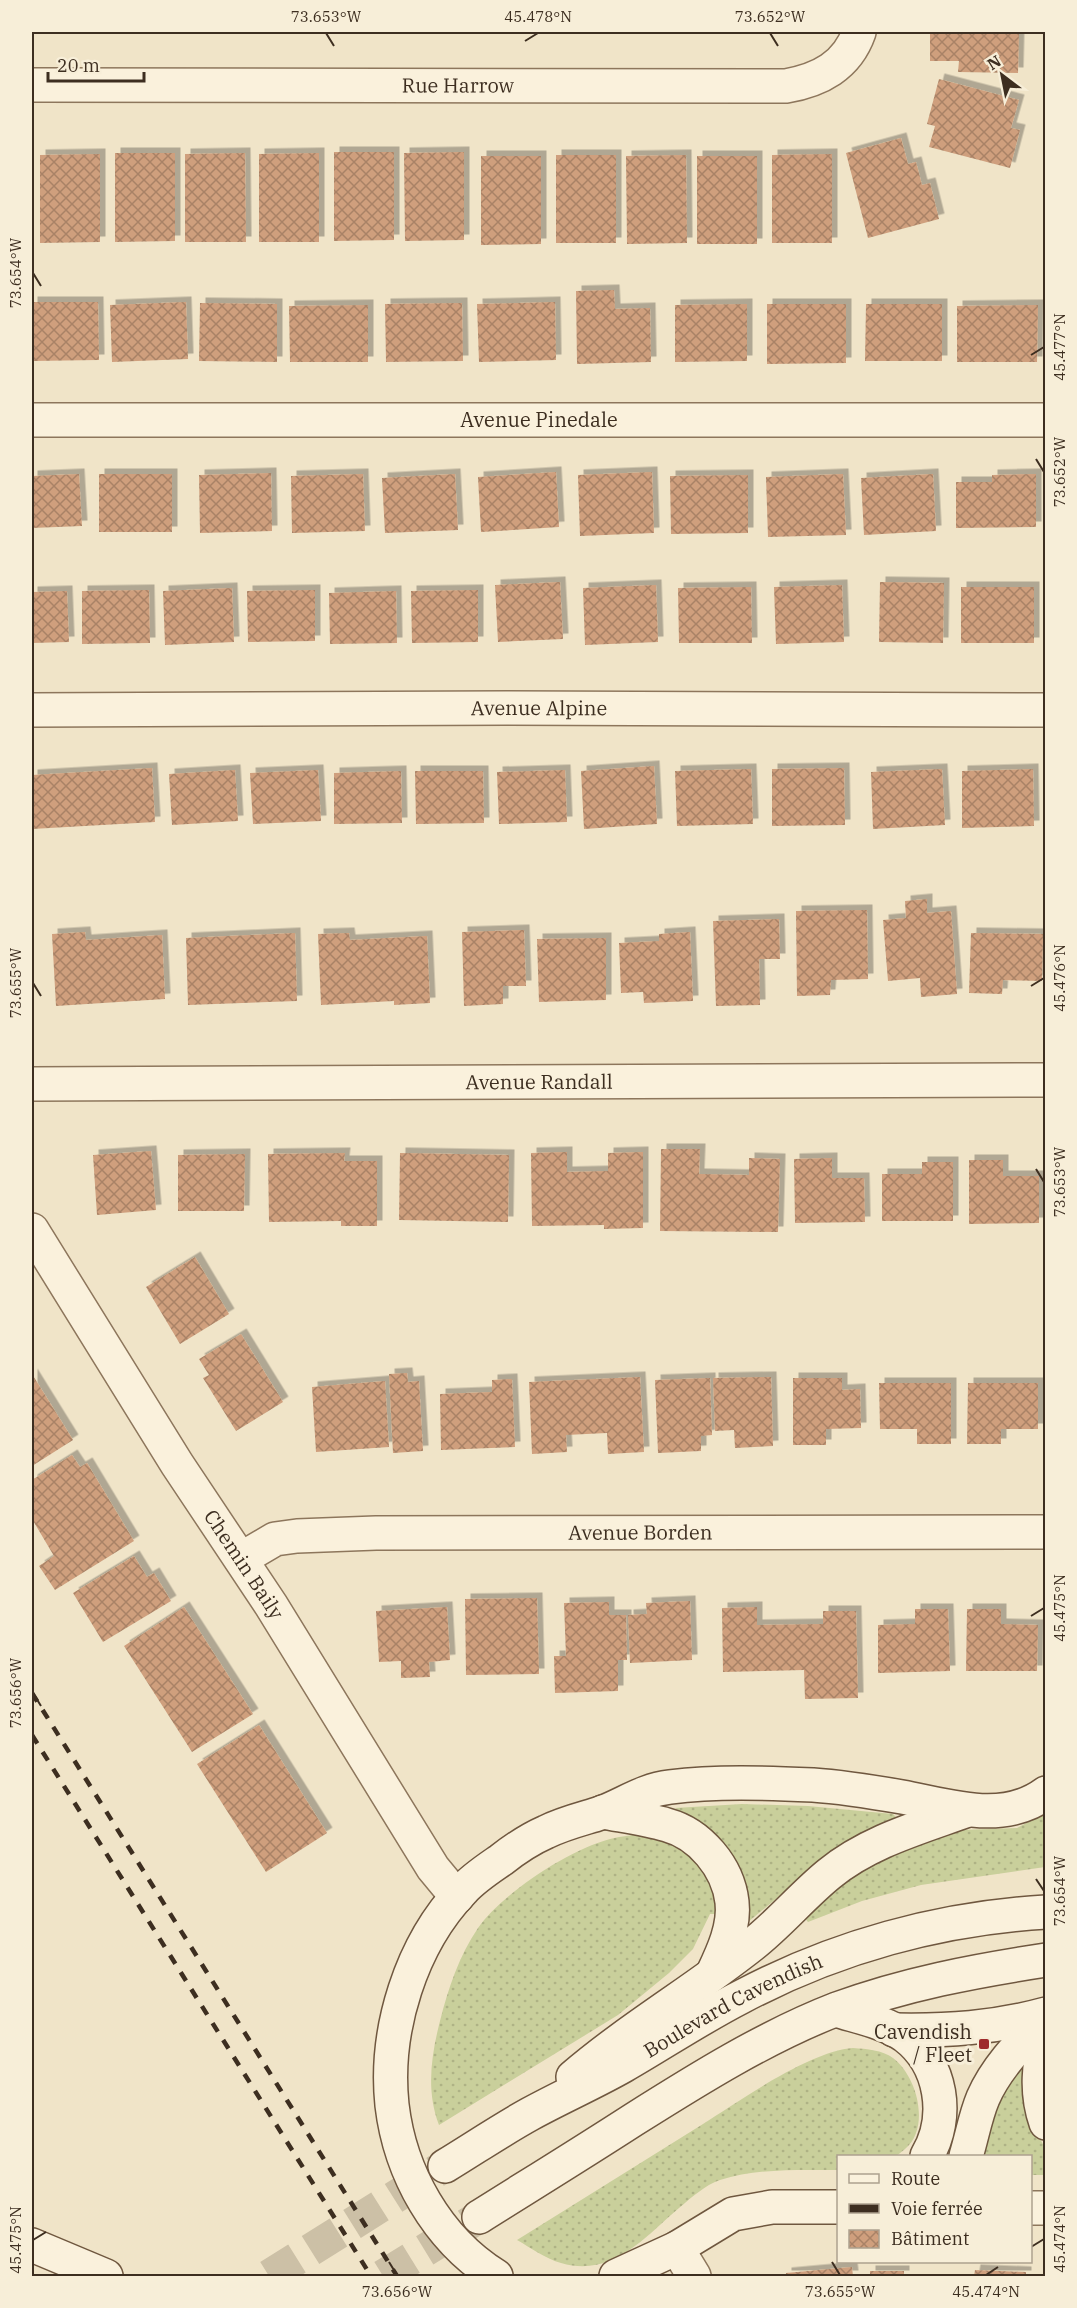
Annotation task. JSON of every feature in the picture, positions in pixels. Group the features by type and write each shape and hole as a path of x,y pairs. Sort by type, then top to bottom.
{"street":[{"name":"Rue Harrow","path":"32,85 786,86 806,83 822,76 839,64 852,50 859,32"},
{"name":"Avenue Pinedale","path":"32,420 1046,420"},
{"name":"Avenue Alpine","path":"32,710 507,708 1046,710"},
{"name":"Avenue Randall","path":"32,1084 1046,1080"},
{"name":"Chemin Baily","path":"32,1230 177,1464 241,1559 433,1868 457,1897"},
{"name":"Avenue Borden","path":"241,1559 275,1539 376,1533 1046,1532"},
{"path":"496,2277 461,2248 425,2204 411,2177 401,2149 392,2105 392,2059 401,2003 413,1970 430,1932 457,1897 475,1880 525,1843 562,1825 603,1812 638,1794 668,1787 816,1785 856,1790 964,1811 1019,1808 1030,1804 1046,1793"},
{"path":"529,2115 608,2047 753,1945 814,1887 846,1862 883,1841 964,1811"},
{"path":"603,1812 667,1825 684,1832 713,1857 724,1876 732,1903 729,1933 713,1973"},
{"name":"Boulevard Cavendish","path":"445,2166 529,2115 623,2066 742,1996 815,1963 873,1943 931,1928 994,1917 1046,1912"},
{"path":"479,2217 714,2070 764,2042 836,2010 884,1993 946,1976 1046,1960"},
{"path":"836,2010 894,2030 904,2036 922,2054 930,2068 939,2095 941,2121 928,2155"},
{"path":"894,2030 984,2027 1046,2016"},
{"path":"967,2155 978,2112 989,2085 1008,2057 1046,2016"},
{"path":"1046,2033 1039,2062 1038,2090 1046,2123"},
{"path":"616,2277 677,2248 723,2219 744,2211 772,2207 837,2207"},
{"path":"32,2245 106,2277"},
{"path":"677,2248 694,2276"}],"green space":[{"path":"742,1804 808,1806 893,1814 898,1819 835,1850 748,1922 706,1829 675,1808"},
{"path":"1045,1813 1045,1867 921,1885 862,1901 808,1922 804,1917 834,1887 881,1856 959,1830 1017,1828"},
{"path":"646,1833 673,1838 712,1873 717,1914 710,1914 693,1949 669,1973 618,2015 439,2125 431,2086 434,2047 455,1973 478,1928 503,1901 556,1863 593,1845 614,1838"},
{"path":"853,2048 869,2049 889,2055 909,2077 918,2102 917,2128 913,2140 897,2155 837,2155 837,2170 749,2173 720,2180 698,2192 626,2252 596,2265 579,2266 561,2263 517,2240 776,2078 836,2051"},
{"path":"1026,2059 1032,2124 1045,2148 1045,2175 1032,2175 1032,2155 983,2155 993,2117 1010,2081"}],"building":[{"path":"930,32 1019,32 1018,73 958,72 959,61 930,61"},
{"path":"939,79 1019,100 1011,128 1020,130 1010,168 929,147 935,126 927,124"},
{"path":"901,138 908,164 916,162 922,185 930,183 939,219 868,238 846,153"},
{"path":"334,152 394,152 394,240 334,241"},
{"path":"464,152 464,240 405,241 404,153"},
{"path":"115,153 175,153 175,241 115,242"},
{"path":"245,153 246,242 185,242 185,154"},
{"path":"319,153 319,242 259,242 259,154"},
{"path":"100,154 100,242 40,243 40,155"},
{"path":"832,154 832,243 772,243 772,155"},
{"path":"556,155 616,155 616,243 556,243"},
{"path":"686,155 687,243 627,244 626,156"},
{"path":"481,156 541,156 541,244 481,245"},
{"path":"697,156 757,156 757,244 697,244"},
{"path":"614,290 615,309 650,308 651,362 577,364 576,291"},
{"path":"32,302 98,302 99,360 32,361"},
{"path":"186,302 188,359 112,362 110,305"},
{"path":"555,302 556,360 479,362 477,304"},
{"path":"200,303 277,304 277,362 199,361"},
{"path":"462,303 463,361 386,362 385,304"},
{"path":"747,304 747,361 675,362 675,305"},
{"path":"767,304 846,304 846,363 767,364"},
{"path":"866,304 942,304 942,361 865,361"},
{"path":"368,305 368,362 290,362 289,306"},
{"path":"1038,305 1037,362 957,362 957,306"},
{"path":"556,472 559,527 481,532 478,477"},
{"path":"652,472 654,533 580,536 578,475"},
{"path":"271,473 272,531 200,533 199,475"},
{"path":"79,474 82,526 32,528 32,476"},
{"path":"99,474 172,474 172,532 99,532"},
{"path":"363,474 365,531 292,533 291,476"},
{"path":"455,474 458,530 385,533 382,478"},
{"path":"843,474 846,535 768,537 766,477"},
{"path":"933,474 936,531 864,535 861,478"},
{"path":"1036,474 1036,527 956,528 956,482 992,482 992,475"},
{"path":"748,475 748,533 671,534 670,476"},
{"path":"560,582 563,639 498,642 495,585"},
{"path":"880,582 944,583 943,643 879,642"},
{"path":"656,585 658,642 585,645 583,588"},
{"path":"842,585 844,642 776,644 774,587"},
{"path":"751,587 752,643 679,643 678,588"},
{"path":"961,587 1034,587 1034,643 961,643"},
{"path":"232,588 234,642 165,645 163,591"},
{"path":"149,590 150,643 82,644 82,591"},
{"path":"315,590 315,641 248,642 247,591"},
{"path":"478,590 478,642 412,643 411,591"},
{"path":"67,591 69,642 32,643 32,592"},
{"path":"396,591 397,643 330,644 329,593"},
{"path":"654,766 657,824 584,829 581,771"},
{"path":"152,768 155,822 32,829 32,775"},
{"path":"844,768 845,825 772,826 772,769"},
{"path":"751,769 753,824 677,826 675,771"},
{"path":"942,769 945,825 873,829 871,772"},
{"path":"1033,769 1034,826 962,828 962,771"},
{"path":"235,770 238,821 172,825 169,774"},
{"path":"318,770 321,821 253,824 250,773"},
{"path":"565,770 567,822 499,824 497,772"},
{"path":"401,771 402,823 334,824 334,773"},
{"path":"415,771 483,771 484,823 416,824"},
{"path":"927,899 927,913 951,911 957,994 921,997 920,978 888,981 883,920 906,918 905,901"},
{"path":"867,910 868,979 831,980 830,995 797,996 796,911"},
{"path":"779,919 780,959 759,959 760,1005 716,1006 713,921"},
{"path":"524,930 526,986 503,986 503,1004 464,1006 462,932"},
{"path":"85,932 86,940 162,935 165,999 56,1006 52,934"},
{"path":"690,932 693,1001 644,1003 643,992 621,993 619,943 659,941 659,934"},
{"path":"295,933 297,1001 188,1005 186,938"},
{"path":"349,933 350,940 427,936 430,1003 394,1005 394,1001 321,1005 318,934"},
{"path":"971,933 1043,934 1042,981 1003,980 1002,994 969,993"},
{"path":"606,938 606,1000 539,1002 537,939"},
{"path":"661,1149 700,1149 699,1174 749,1175 749,1158 780,1159 778,1232 660,1231"},
{"path":"151,1151 156,1210 97,1215 93,1155"},
{"path":"567,1152 567,1172 608,1171 608,1153 643,1152 643,1228 604,1229 604,1225 532,1226 531,1153"},
{"path":"345,1153 344,1161 377,1161 377,1226 341,1226 341,1221 269,1222 268,1154"},
{"path":"400,1153 509,1155 508,1222 399,1220"},
{"path":"245,1154 244,1211 178,1211 178,1155"},
{"path":"832,1158 832,1178 864,1178 865,1222 795,1223 794,1159"},
{"path":"969,1160 1003,1160 1003,1176 1039,1176 1039,1223 969,1224"},
{"path":"922,1162 953,1162 953,1221 882,1221 882,1174 922,1174"},
{"path":"195,1257 229,1314 180,1344 146,1287"},
{"path":"241,1334 283,1402 236,1431 203,1378 209,1375 199,1359"},
{"path":"407,1373 408,1382 419,1381 423,1451 393,1453 389,1374"},
{"path":"32,1374 73,1440 32,1466"},
{"path":"640,1377 644,1452 608,1454 607,1433 566,1435 567,1452 532,1454 529,1382"},
{"path":"771,1377 773,1446 735,1448 734,1430 715,1431 713,1378"},
{"path":"710,1378 712,1435 701,1436 701,1451 658,1453 655,1380"},
{"path":"793,1378 842,1378 842,1390 860,1389 861,1428 826,1429 826,1445 793,1445"},
{"path":"512,1379 515,1447 441,1450 440,1394 492,1392 492,1380"},
{"path":"385,1381 389,1447 316,1452 312,1387"},
{"path":"879,1383 951,1383 951,1444 917,1444 917,1429 880,1429"},
{"path":"968,1383 1038,1383 1038,1429 1001,1429 1001,1444 967,1444"},
{"path":"72,1455 80,1467 87,1463 134,1541 55,1590 39,1566 54,1556 32,1519 32,1480"},
{"path":"134,1556 147,1577 154,1573 171,1601 103,1642 73,1593"},
{"path":"537,1598 539,1674 466,1675 465,1599"},
{"path":"690,1601 692,1660 630,1663 628,1615 647,1614 646,1603"},
{"path":"609,1602 609,1615 626,1615 627,1660 618,1660 618,1691 555,1693 554,1656 566,1656 564,1603"},
{"path":"184,1607 253,1714 192,1752 124,1646"},
{"path":"447,1607 450,1660 429,1662 430,1677 401,1678 401,1661 379,1662 376,1611"},
{"path":"757,1607 757,1625 823,1624 823,1611 856,1611 858,1698 805,1699 804,1670 723,1672 722,1608"},
{"path":"915,1609 948,1609 950,1671 878,1673 878,1625 915,1624"},
{"path":"967,1609 1001,1609 1001,1624 1038,1625 1037,1671 966,1671"},
{"path":"259,1725 327,1833 266,1872 197,1764"},
{"path":"852,2267 853,2276 786,2276 786,2273"},
{"path":"975,2270 1026,2272 1026,2276 974,2276"},
{"path":"870,2271 904,2271 904,2276 870,2276"}],"tunnel":[{"path":"269,2276 438,2170"},
{"path":"383,2276 479,2217"}],"railway":[{"path":"32,1693 397,2276"},
{"path":"32,1735 371,2276"}],"place":[{"name":"Cavendish / Fleet","path":"984,2044"}]}
